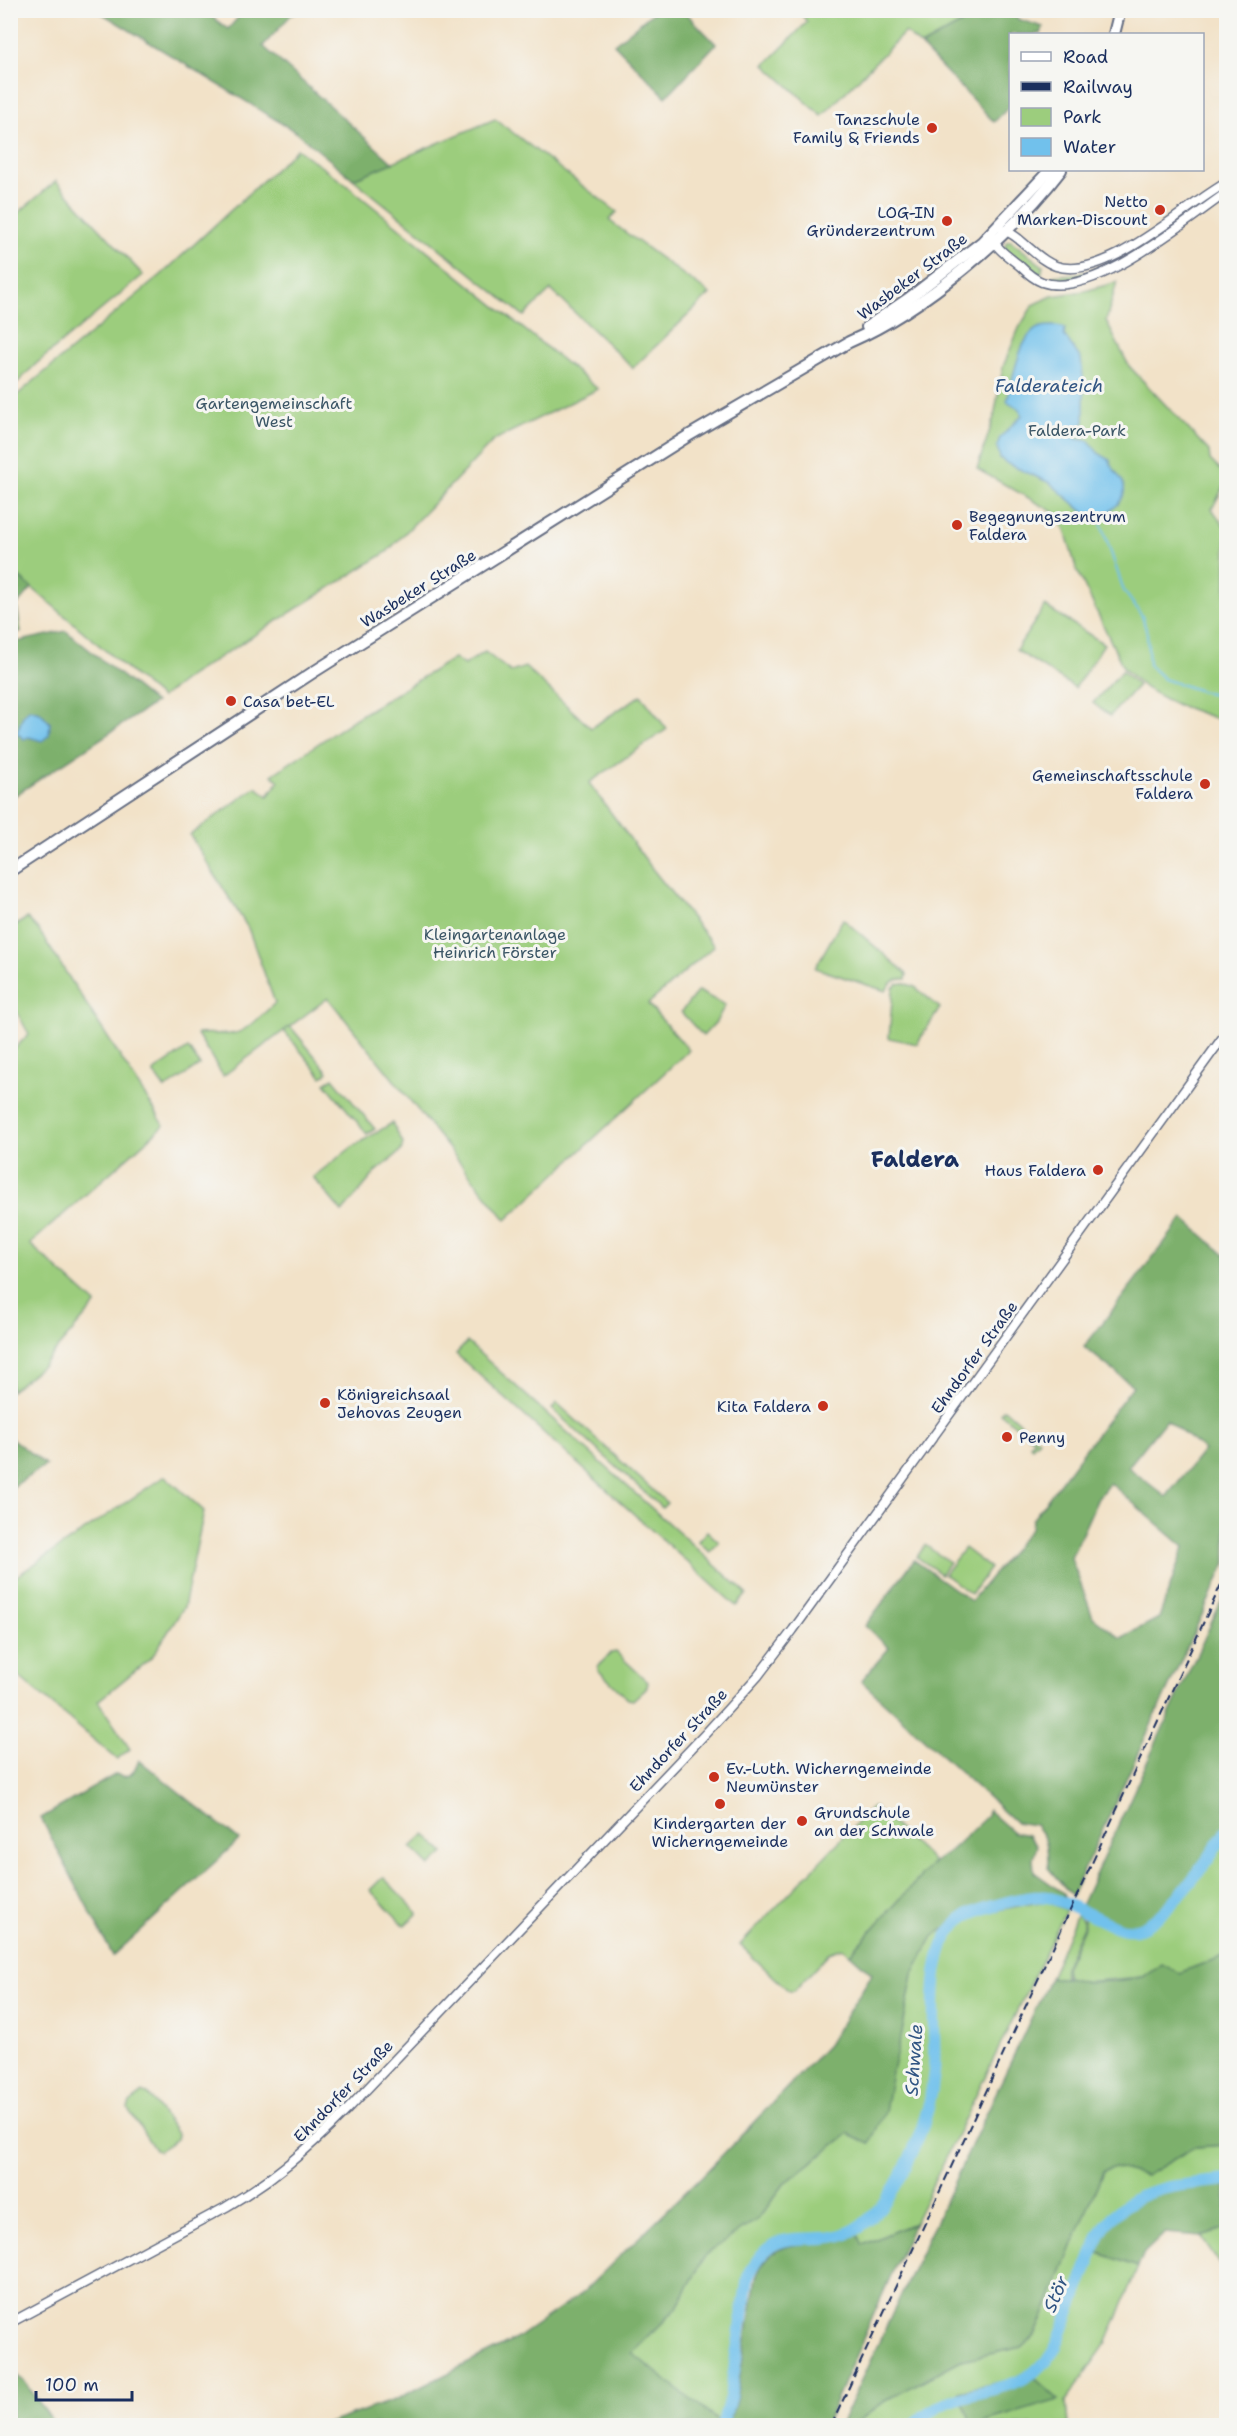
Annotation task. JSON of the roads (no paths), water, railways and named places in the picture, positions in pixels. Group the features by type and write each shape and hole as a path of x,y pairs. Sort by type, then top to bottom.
{"main road":[{"path":"1114,33 1120,10"},
{"path":"997,234 1049,171"},
{"path":"997,234 1060,171"},
{"name":"Wasbeker Straße","path":"10,872 312,672 701,429 849,342 872,332 921,300 997,234"}],"street":[{"path":"997,234 1051,264 1062,267 1095,264 1117,255 1227,183"},
{"name":"Wasbeker Straße","path":"997,234 1027,273 1054,284 1076,283 1095,279 1124,264 1227,193"},
{"name":"Ehndorfer Straße","path":"10,2323 260,2187 296,2160 346,2111 713,1725 758,1676 800,1620 1227,1033"}],"water":[{"name":"Falderateich","path":"1056,326 1065,328 1064,335 1081,359 1084,422 1071,435 1077,439 1089,441 1098,453 1110,460 1124,487 1119,503 1099,517 1086,514 1050,483 1008,464 1000,458 997,446 1000,438 1022,415 1019,409 1007,401 1022,347 1034,331"},
{"path":"29,709 40,712 50,723 49,735 42,741 29,737 24,739 17,733 23,716"}],"waterway":[{"path":"1099,517 1124,591 1142,616 1147,633 1149,665 1164,679 1226,699"},
{"name":"Schwale","path":"722,2426 730,2397 748,2277 759,2258 770,2247 783,2241 825,2238 856,2229 884,2203 910,2157 925,2119 932,2090 934,1988 942,1947 951,1930 965,1917 982,1910 1006,1902 1039,1897 1060,1901 1116,1927 1136,1929 1160,1915 1173,1902 1199,1871 1226,1831"},
{"name":"Stör","path":"913,2426 931,2411 949,2402 1025,2378 1041,2366 1055,2349 1100,2234 1125,2205 1155,2191 1171,2187 1226,2180"}],"railway":[{"path":"831,2426 1226,1574"}],"place":[{"name":"Tanzschule Family & Friends","path":"932,128"},
{"name":"Netto Marken-Discount","path":"1160,210"},
{"name":"LOG-IN Gründerzentrum","path":"947,221"},
{"name":"Begegnungszentrum Faldera","path":"957,525"},
{"name":"Casa bet-EL","path":"231,701"},
{"name":"Gemeinschaftsschule Faldera","path":"1205,784"},
{"name":"Haus Faldera","path":"1098,1170"},
{"name":"Königreichsaal Jehovas Zeugen","path":"325,1403"},
{"name":"Kita Faldera","path":"823,1406"},
{"name":"Penny","path":"1007,1437"},
{"name":"Ev.-Luth. Wicherngemeinde Neumünster","path":"714,1777"},
{"name":"Kindergarten der Wicherngemeinde","path":"720,1804"},
{"name":"Grundschule an der Schwale","path":"802,1821"}],"district":[{"name":"Faldera","path":"915,1159"}],"park label":[{"name":"Gartengemeinschaft West","path":"274,412"},
{"name":"Faldera-Park","path":"1077,430"},
{"name":"Kleingartenanlage Heinrich Förster","path":"495,943"}]}
